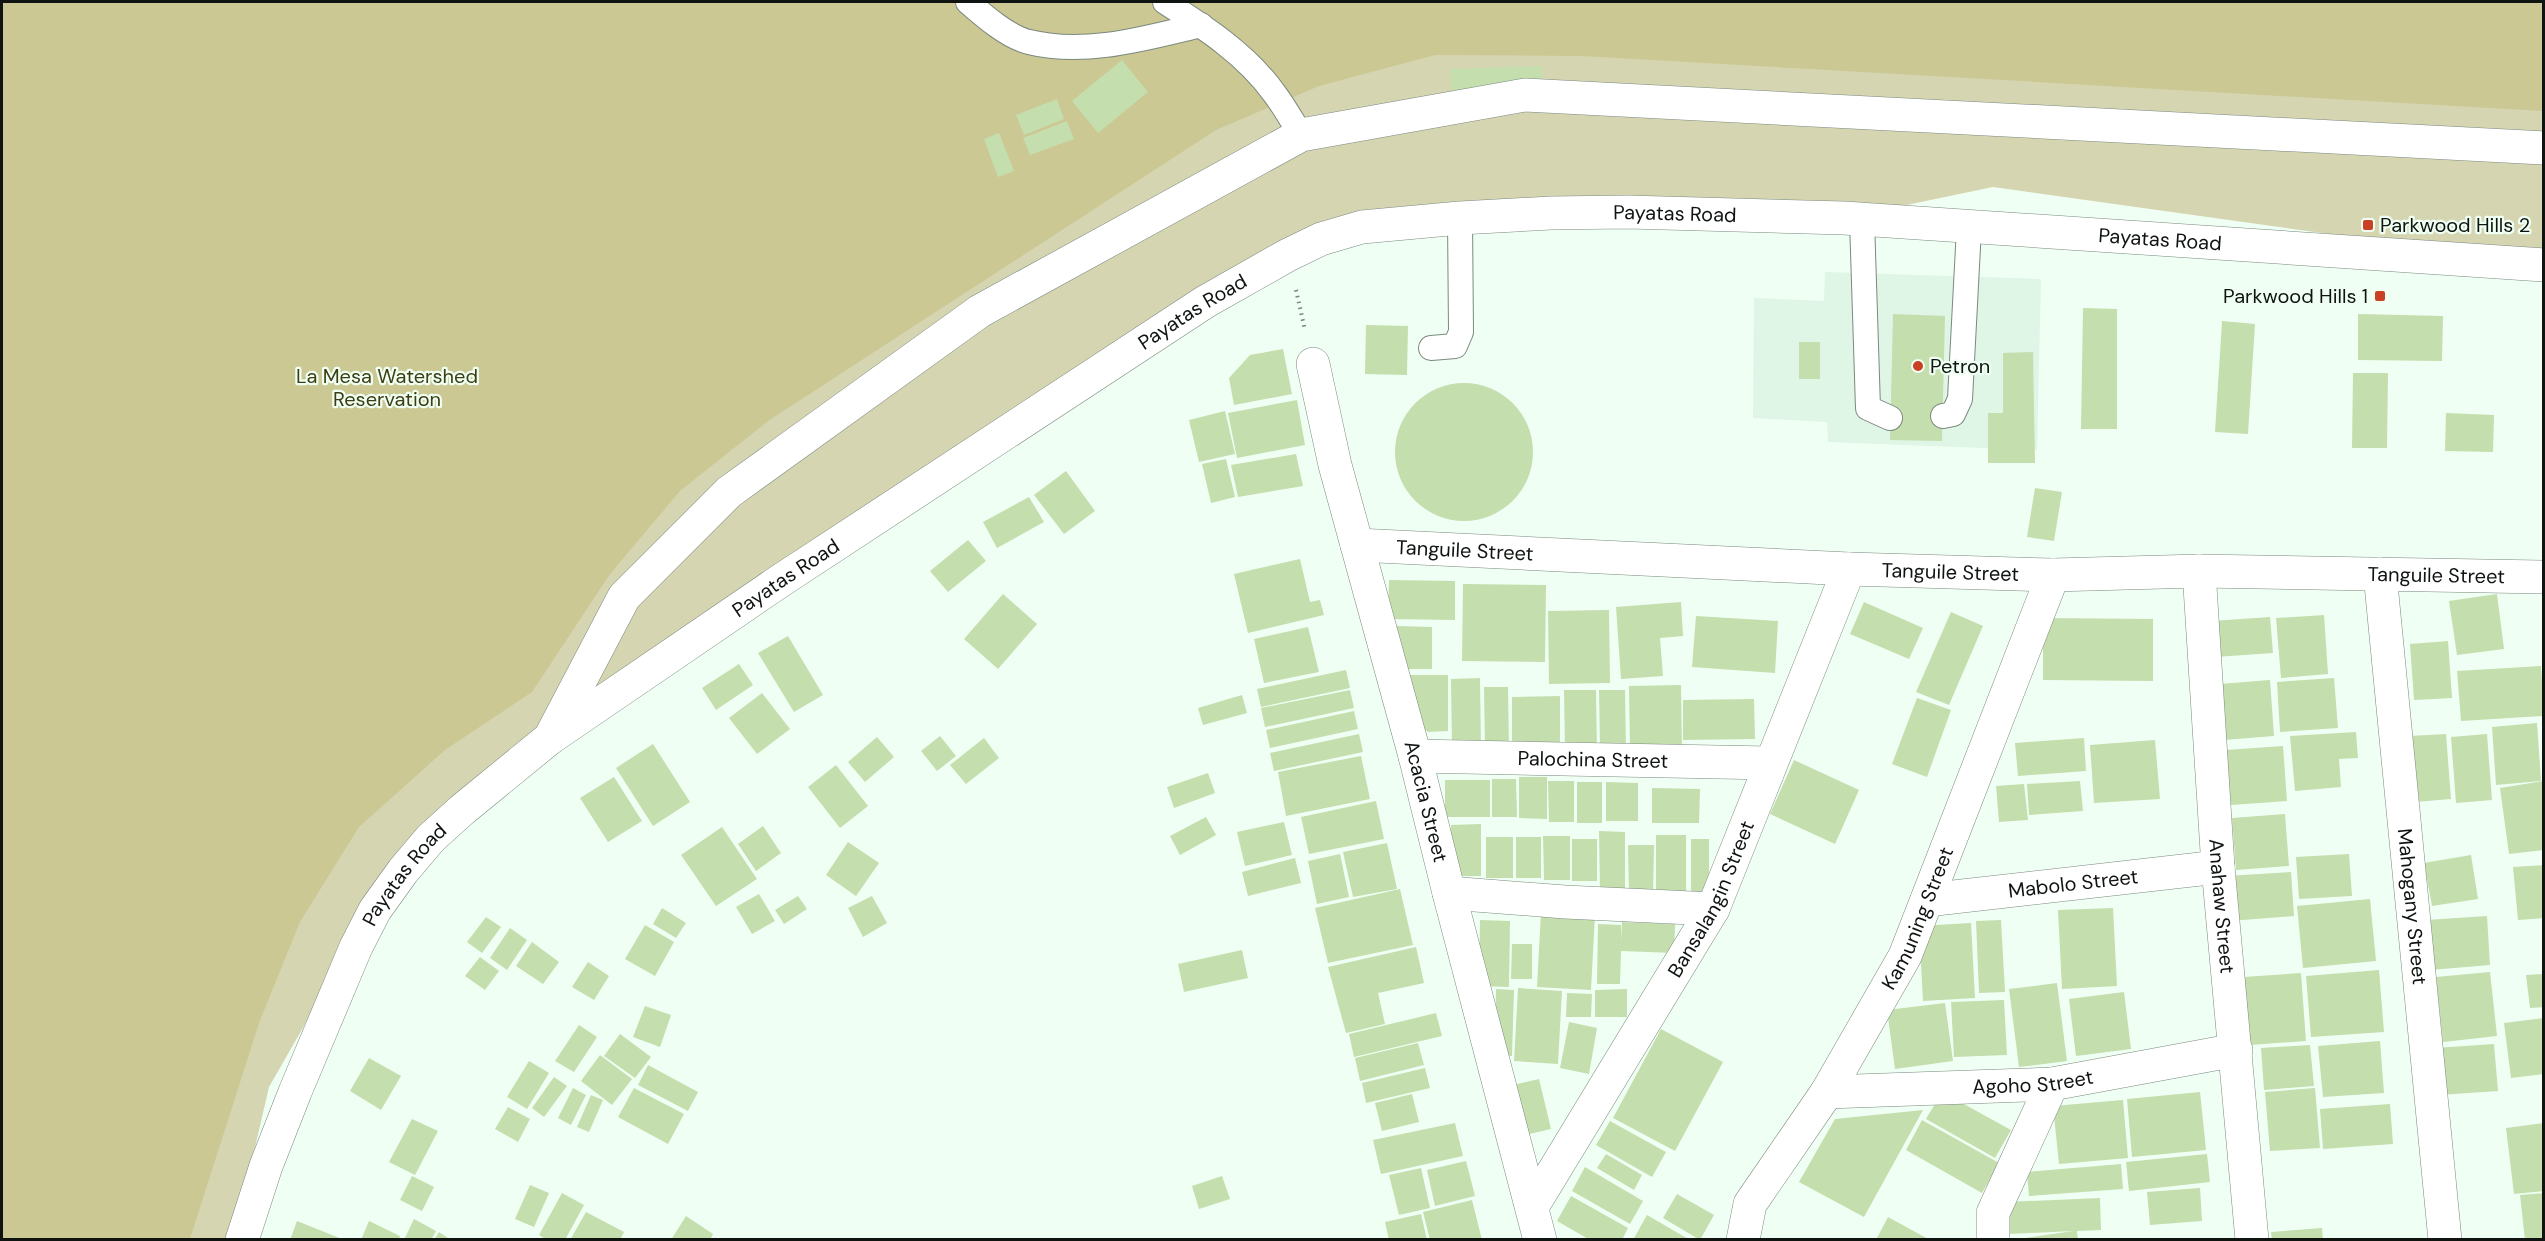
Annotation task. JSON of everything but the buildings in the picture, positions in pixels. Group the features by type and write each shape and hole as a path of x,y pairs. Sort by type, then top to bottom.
{"street":[{"path":"550,738 624,597 729,492 980,311 1302,135 1525,95 2544,148"},
{"name":"Payatas Road","path":"242,1239 266,1166 322,1024 356,947 375,910 403,871 431,838 483,791 550,738 780,581 1205,302 1321,239 1362,227 1460,218 1628,212 1862,220 2544,265"},
{"name":"Acacia Street","path":"1313,364 1335,465 1415,756 1540,1239"},
{"name":"Tanguile Street","path":"1357,545 1849,569 2053,575 2199,571 2544,577"},
{"name":"Bansalangin Street","path":"1532,1207 1713,909 1849,569"},
{"name":"Anahaw Street","path":"2199,571 2218,867 2252,1239"},
{"name":"Mahogany Street","path":"2380,574 2445,1239"},
{"name":"Kamuning Street","path":"1743,1239 1750,1204 1827,1092 1905,956 2053,575"},
{"name":"Palochina Street","path":"1415,756 1770,763"},
{"name":"Mabolo Street","path":"1927,900 2218,867"},
{"path":"1449,893 1565,902 1713,909"},
{"name":"Agoho Street","path":"1827,1092 2052,1084 2236,1050"},
{"path":"1993,1239 1993,1214 2052,1084"}],"lane":[{"path":"968,2 988,20 1027,42 1071,47 1122,44 1201,26"},
{"path":"1165,2 1201,26 1253,69 1273,92 1302,135"},
{"path":"1431,348 1455,346 1461,332 1460,218"},
{"path":"1862,220 1868,408 1890,418"},
{"path":"1943,416 1953,414 1960,399 1970,228"}],"path":[{"path":"1288,255 1313,364"}],"shaded area":[{"path":"1825,272 2041,279 2037,450 1828,442 1827,422 1753,418 1754,298 1824,301"}],"green space":[{"name":"La Mesa Watershed Reservation","path":"2,2 2543,2 2543,264 1993,187 1844,218 1628,212 1321,239 507,768 333,964 304,1026 269,1087 250,1169 228,1239 2,1240"},
{"name":"La Mesa Watershed Reservation","path":"2,2 2543,2 2543,111 1582,56 1435,55 1319,86 1216,130 768,421 680,491 610,574 532,692 445,750 359,827 300,922 259,1023 190,1239 2,1240"}],"place":[{"name":"Parkwood Hills 2","path":"2368,225"},
{"name":"Parkwood Hills 1","path":"2380,296"},
{"name":"Petron","path":"1918,366"}]}
